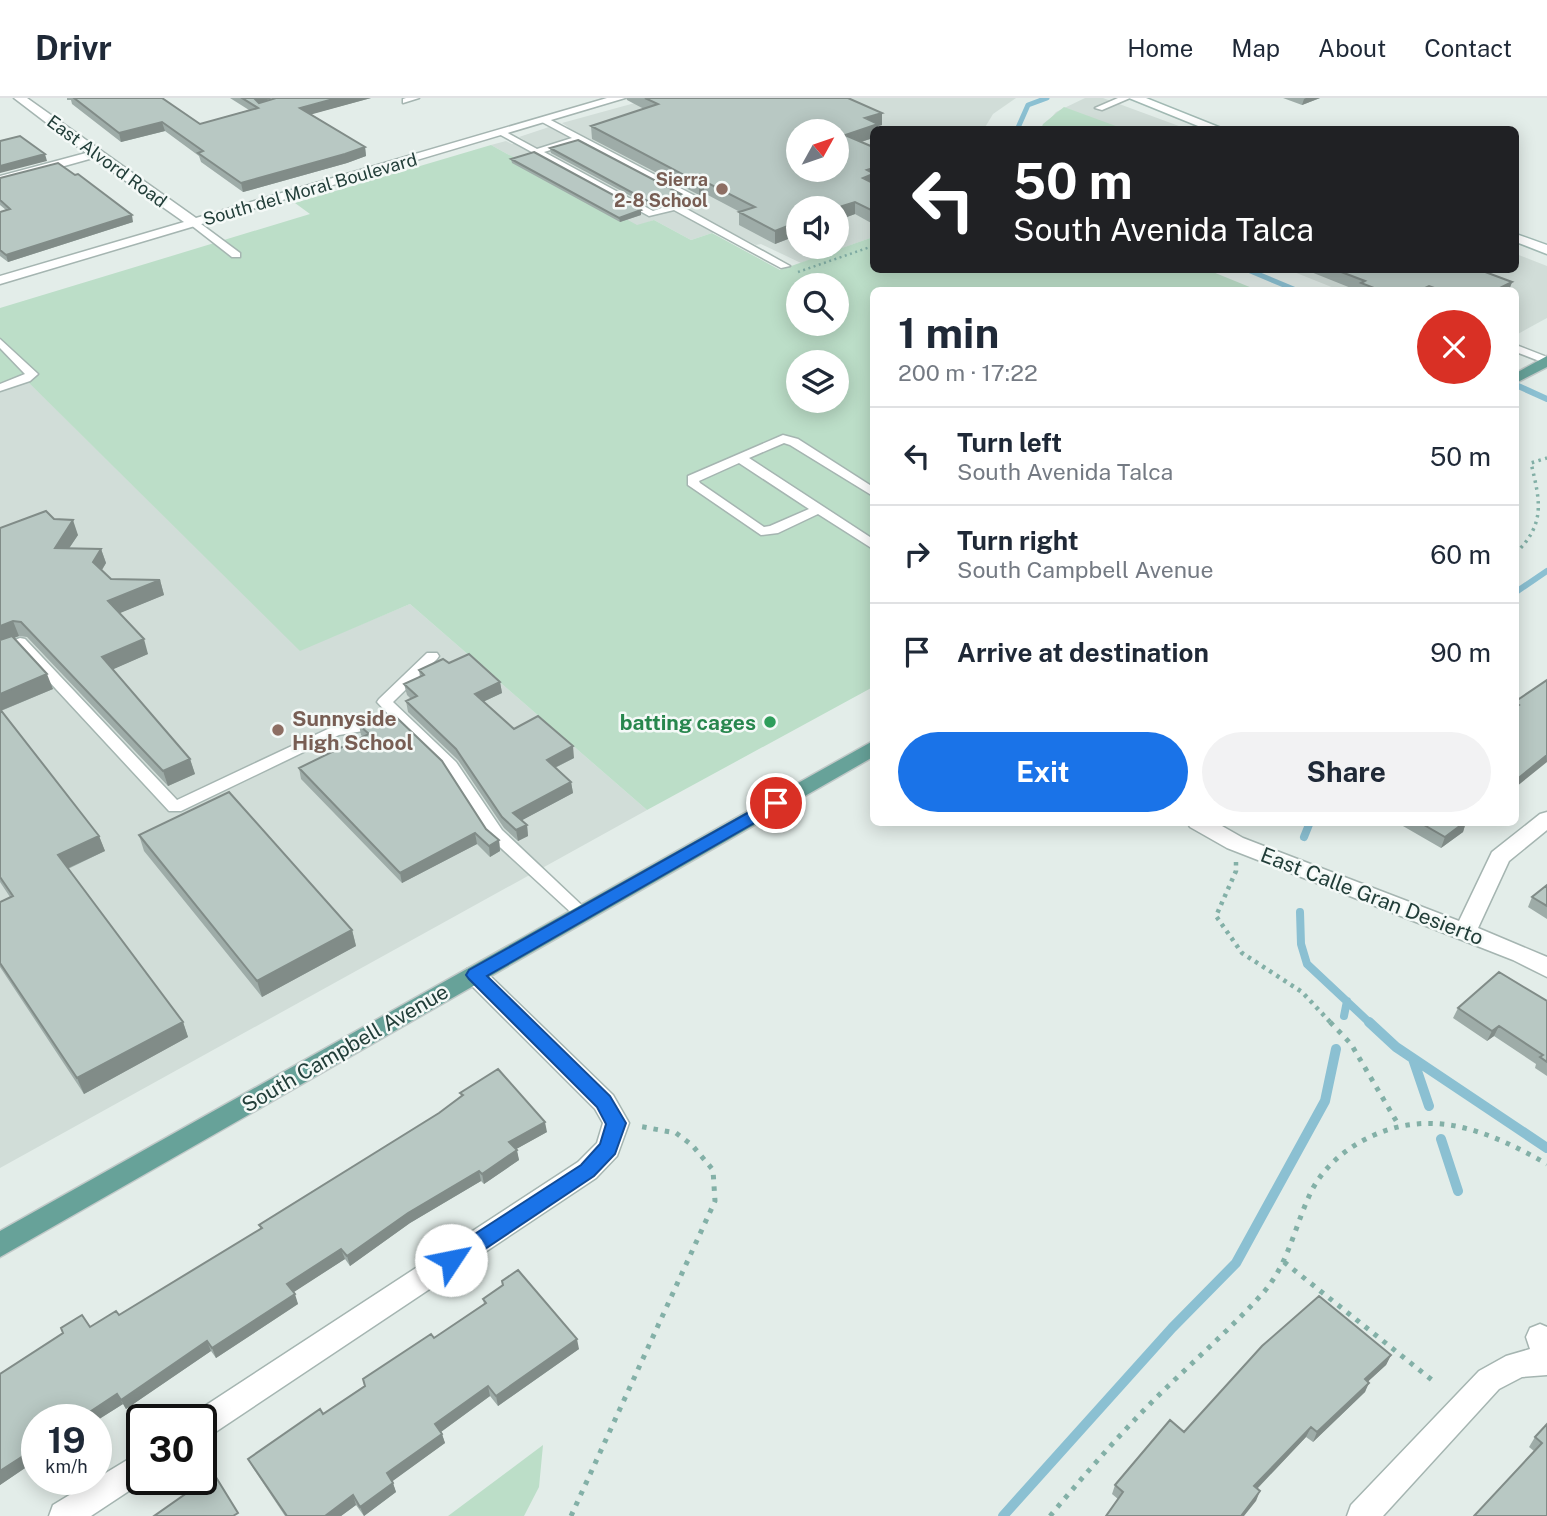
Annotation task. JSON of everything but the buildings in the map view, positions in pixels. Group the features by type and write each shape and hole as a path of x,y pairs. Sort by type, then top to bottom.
{"main road":[{"path":"1520,377 1547,361"},
{"name":"South Campbell Avenue","path":"0,1245 870,750"}],"street":[{"name":"East Alvord Road","path":"20,98 94,154 194,223"},
{"path":"565,98 585,108"},
{"name":"South del Moral Boulevard","path":"0,281 619,98"},
{"path":"1135,98 1209,126"},
{"path":"0,180 94,154"},
{"path":"1519,240 1547,250"},
{"path":"1465,932 1500,857 1547,819"},
{"name":"East Calle Gran Desierto","path":"1204,826 1235,842 1521,954 1547,968"},
{"path":"217,1414 587,1170 608,1148 616,1123 604,1102 475,975"},
{"path":"1362,1516 1489,1380 1516,1365 1533,1361 1545,1352"},
{"path":"64,1516 126,1475"}],"lane":[{"path":"1100,108 1126,98"},
{"path":"501,132 652,214 696,200 545,120"},
{"path":"536,152 580,138"},
{"path":"676,207 785,266"},
{"path":"194,223 236,254"},
{"path":"0,342 32,374 26,379 0,388"},
{"path":"1519,349 1547,361"},
{"path":"819,509 773,530 761,531 694,485 692,479 783,439 794,442 870,490"},
{"path":"739,457 870,543"},
{"path":"0,651 20,642 175,807 335,731 402,720"},
{"path":"432,656 383,702 450,766 496,834 582,913"}],"path":[{"path":"785,266 796,272 870,247"},
{"path":"1542,523 1544,514 1531,463 1547,458"},
{"path":"1519,550 1540,533"},
{"path":"1235,842 1236,871 1216,916 1242,953 1302,992 1351,1044 1398,1124"},
{"path":"1050,1516 1149,1405 1225,1334 1271,1284 1284,1262 1312,1190 1332,1161 1366,1137 1398,1124 1444,1122 1486,1132 1547,1164"},
{"path":"571,1516 715,1200 713,1170 692,1145 677,1133 616,1123"},
{"path":"1284,1262 1432,1380"}],"shaded area":[{"name":"Sierra 2-8 School","path":"653,98 1016,98 993,114 986,126 870,126 870,238 849,246 849,196 786,196 786,256 724,229 691,240 654,220 637,226 491,145 506,141 512,144 524,140 519,137 549,127 556,131 568,127 562,123"},
{"path":"1085,98 1103,98 1179,126 1044,126 1056,112"},
{"path":"1519,255 1547,266 1547,318 1519,333 1519,287 1332,287 1296,273 1519,273"},
{"name":"Sierra 2-8 School","path":"793,259 812,259 801,263"},
{"name":"Sunnyside High School","path":"0,354 300,650 410,604 647,810 0,1168"}],"green space":[{"path":"1064,107 1116,126 1042,126"},
{"path":"491,145 637,225 654,220 691,240 712,233 780,270 811,259 849,259 849,246 870,238 870,273 1215,273 1250,287 870,287 870,689 647,810 410,604 300,651 22,376 0,383 0,308 310,214 295,203"},
{"path":"543,1445 539,1487 524,1516 448,1516"}],"waterway":[{"path":"1019,126 1028,105 1047,98"},
{"path":"1255,273 1289,287"},
{"path":"1519,386 1547,399"},
{"path":"1519,590 1547,571"},
{"path":"1304,837 1308,826"},
{"path":"1300,912 1301,944 1307,964 1347,1001"},
{"path":"1344,1016 1347,1001"},
{"path":"1347,1001 1371,1024"},
{"path":"1369,1022 1396,1047 1547,1148"},
{"path":"1003,1516 1172,1328 1236,1263 1325,1101 1336,1049"},
{"path":"1413,1059 1429,1106"},
{"path":"1441,1139 1458,1191"}],"place":[{"name":"Sierra 2-8 School","path":"722,189"},
{"name":"batting cages","path":"770,722"},
{"name":"Sunnyside High School","path":"278,730"}],"route":[{"path":"451,1260 587,1170 608,1148 616,1123 604,1102 475,975 776,803"}]}
